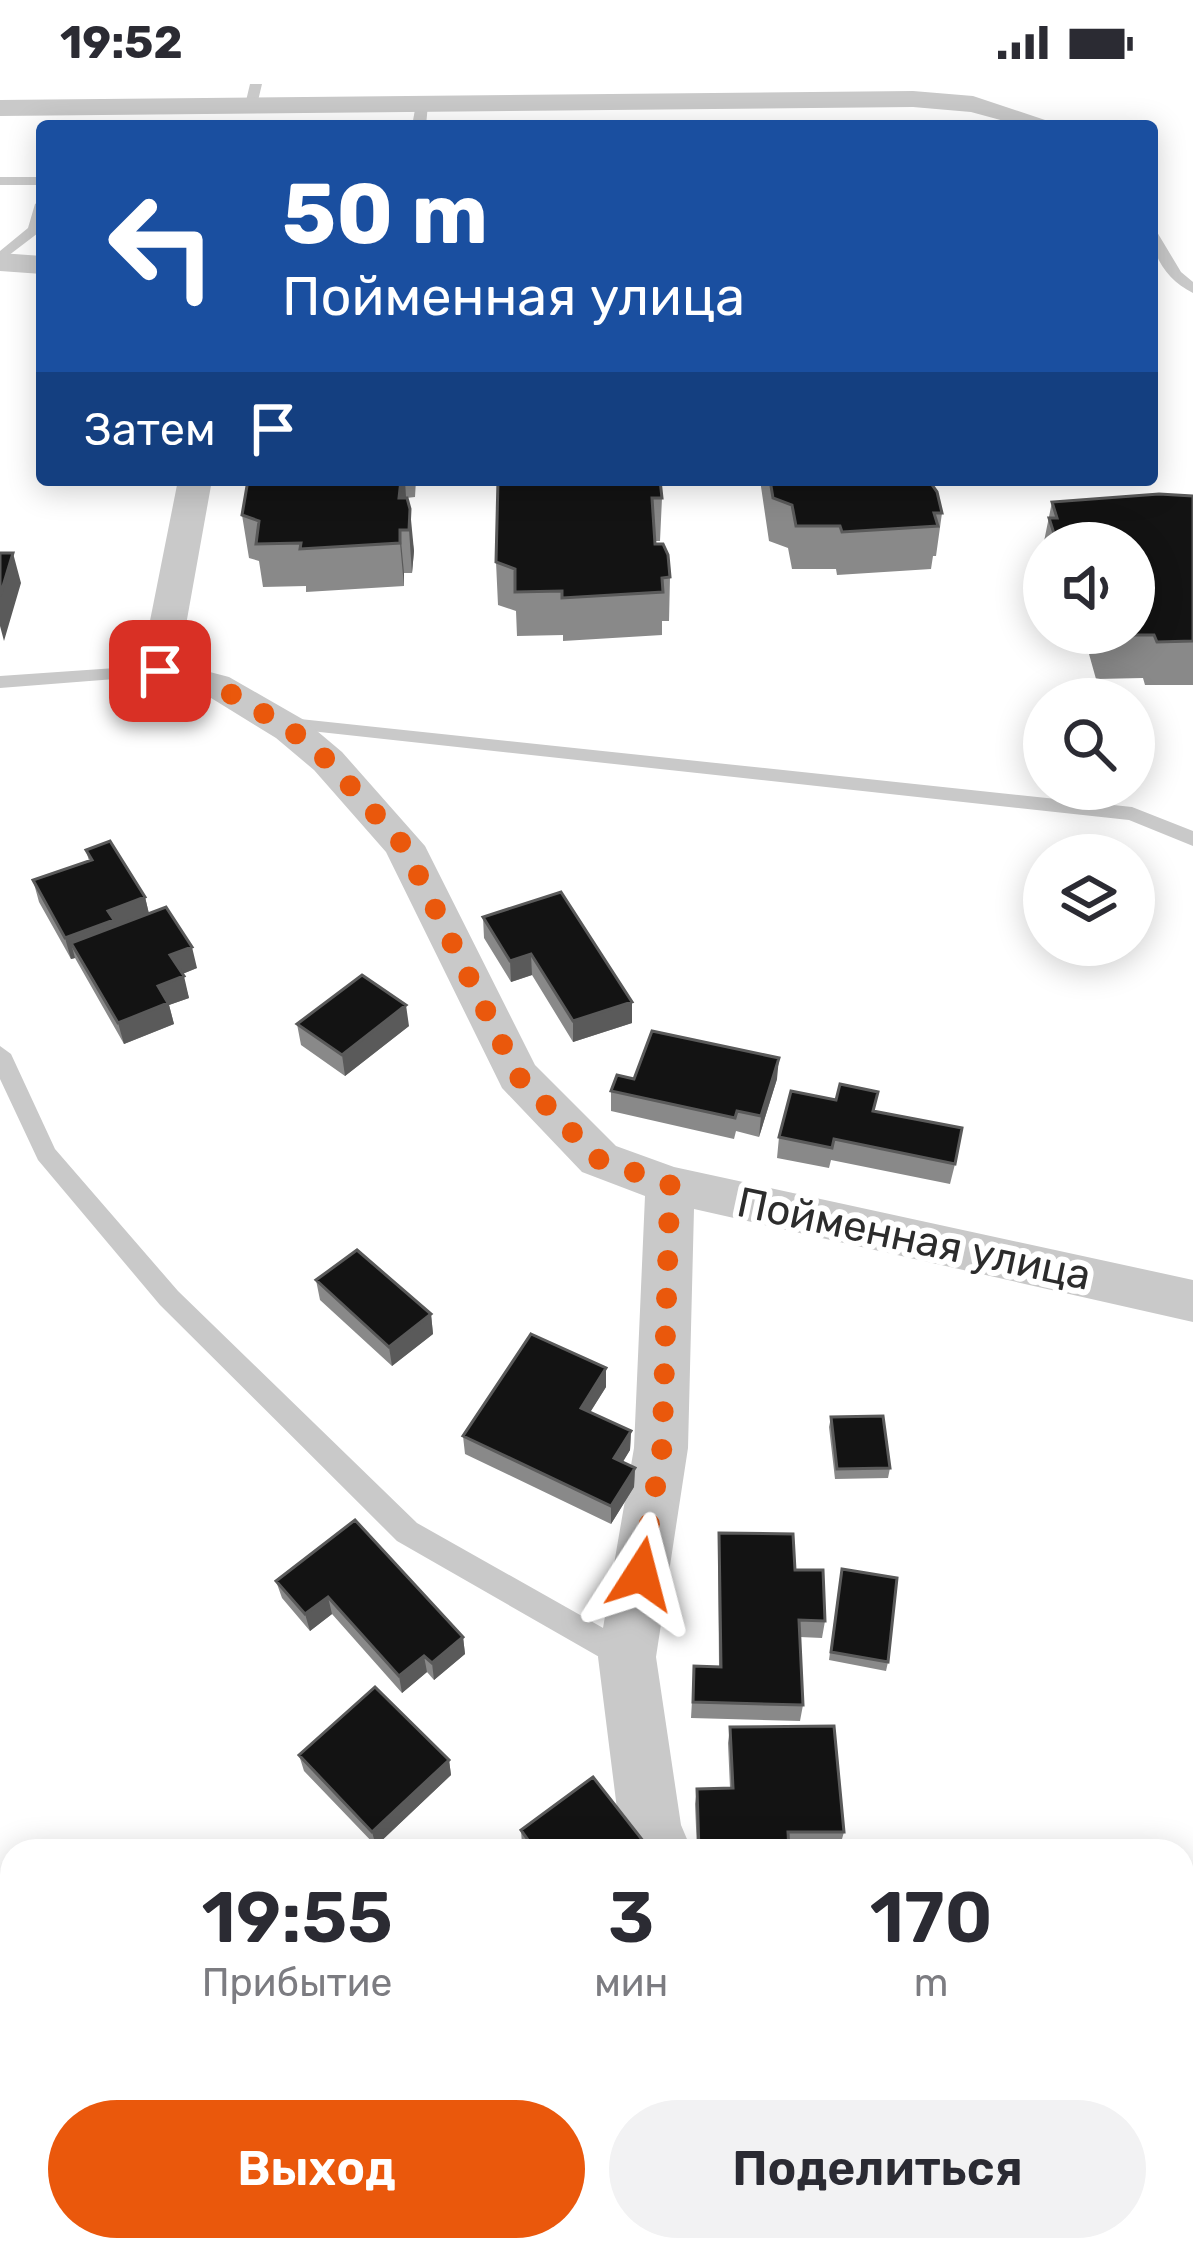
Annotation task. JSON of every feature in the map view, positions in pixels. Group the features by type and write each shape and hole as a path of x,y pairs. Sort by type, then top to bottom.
{"street":[{"path":"0,108 254,95 420,115 914,99 973,104 1026,120"},
{"path":"0,260 36,264"},
{"path":"160,671 194,486"},
{"name":"Пойменная улица","path":"160,671 216,685 280,722 328,761 404,846 518,1076 598,1159 670,1185 1193,1301"},
{"path":"654,1839 627,1657 662,1448 670,1185"}],"lane":[{"path":"0,181 36,181"},
{"path":"0,260 36,232"},
{"path":"1158,245 1175,274 1193,289"},
{"path":"0,682 95,680 160,671"},
{"path":"280,722 1132,814 1193,839"},
{"path":"0,1054 46,1154 169,1298 407,1532 627,1657"}],"building":[{"path":"247,486 400,486 399,498 407,498 410,509 409,530 400,530 400,543 300,549 301,543 256,544 259,521 242,515"},
{"path":"498,486 661,486 662,498 652,498 655,544 663,544 668,555 670,577 662,578 663,592 562,598 562,591 515,592 515,569 496,562"},
{"path":"771,486 933,486 942,513 934,513 938,526 842,532 840,526 796,526 792,505 773,498"},
{"path":"1193,496 1193,641 1157,642 1155,637 1155,522 1050,522 1049,518 1057,518 1052,502"},
{"path":"0,553 13,553 0,596"},
{"path":"110,841 145,897 108,911 114,920 65,938 33,880 92,860 86,850"},
{"path":"561,892 632,1002 573,1021 531,954 510,961 483,917"},
{"path":"166,907 192,947 170,955 184,976 158,986 168,1003 118,1023 71,943"},
{"path":"362,975 406,1005 342,1055 297,1024"},
{"path":"652,1031 779,1058 761,1116 737,1111 735,1118 611,1091 617,1075 634,1079"},
{"path":"840,1084 878,1092 873,1111 962,1128 955,1164 834,1139 832,1148 779,1137 791,1091 836,1100"},
{"path":"357,1250 431,1314 389,1347 316,1280"},
{"path":"531,1334 606,1368 581,1408 631,1431 614,1458 635,1468 611,1506 463,1436"},
{"path":"883,1416 890,1468 837,1469 831,1417"},
{"path":"355,1520 463,1637 432,1663 424,1656 399,1676 328,1597 305,1614 276,1581"},
{"path":"719,1533 793,1534 795,1570 823,1570 825,1621 799,1620 803,1705 693,1702 694,1666 721,1667"},
{"path":"842,1569 897,1578 888,1662 831,1652"},
{"path":"375,1687 449,1760 372,1832 299,1755"},
{"path":"834,1726 844,1832 788,1832 788,1839 699,1839 697,1789 733,1788 730,1727"},
{"path":"593,1777 642,1839 527,1839 521,1830"}],"route":[{"path":"160,671 216,685 290,729 328,761 404,846 518,1076 598,1159 670,1185 662,1448 641,1574"}]}
